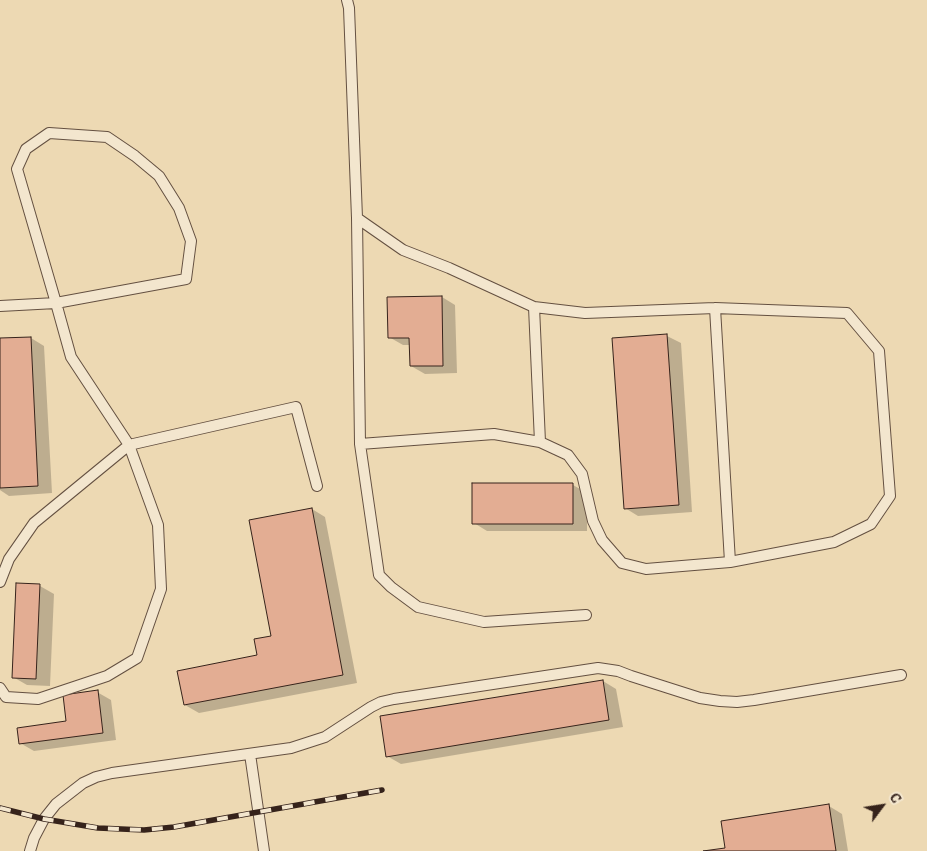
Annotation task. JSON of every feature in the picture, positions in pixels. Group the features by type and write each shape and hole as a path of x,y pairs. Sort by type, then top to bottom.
{"lane":[{"path":"348,0 357,218 360,444 379,575 391,587 418,607 484,622 586,615"},
{"path":"0,306 56,303 186,279 190,241 180,208 159,176 135,156 107,137 49,133 26,149 17,169 56,303 71,357 129,445 158,525 161,589 137,658 107,676 38,700 6,697 0,688"},
{"path":"357,218 403,250 449,268 534,307 585,313 715,308 847,313 879,351 890,496 872,524 834,542 730,562 646,570 622,563 602,540 593,521 582,474 568,455 540,442 494,434 360,444"},
{"path":"534,307 540,442"},
{"path":"715,308 730,562"},
{"path":"0,582 9,559 34,523 129,445 296,407 317,486"},
{"path":"30,851 34,838 44,819 56,804 83,784 96,778 112,773 291,748 325,737 381,702 394,699 598,668 618,672 700,698 737,702 901,675"},
{"path":"250,754 264,851"}],"building":[{"path":"442,296 443,366 410,366 409,338 388,338 387,297"},
{"path":"667,334 679,505 624,509 612,338"},
{"path":"31,337 38,486 0,488 0,338"},
{"path":"472,483 573,483 573,524 472,524"},
{"path":"312,508 343,675 184,705 177,671 257,655 254,639 271,636 249,520"},
{"path":"16,583 40,584 36,679 12,678"},
{"path":"603,680 609,720 386,757 380,716"},
{"path":"98,690 103,733 19,744 17,728 66,721 63,695"},
{"path":"829,804 836,851 703,851 725,848 721,821"}],"railway":[{"path":"0,808 44,819 98,828 144,830 174,827 382,790"}]}
